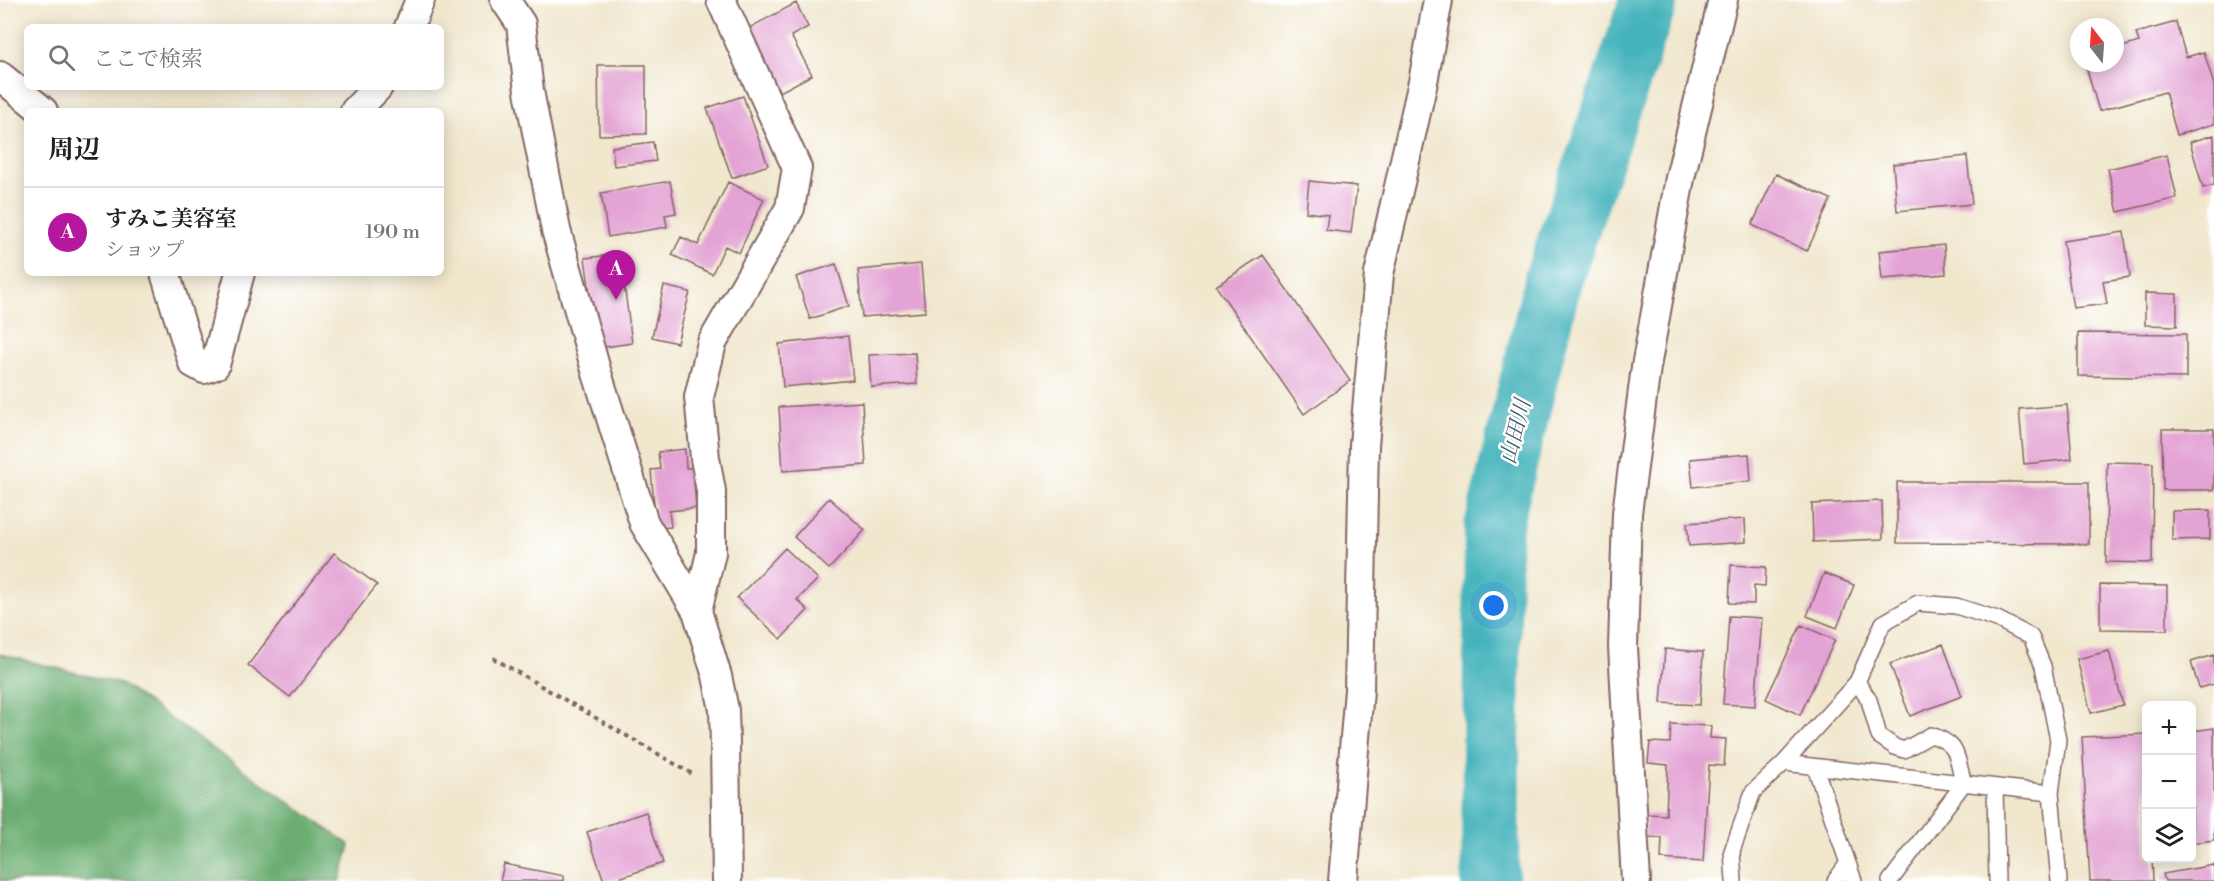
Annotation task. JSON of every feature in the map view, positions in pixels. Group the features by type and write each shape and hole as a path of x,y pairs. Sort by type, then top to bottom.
{"street":[{"path":"410,24 420,0"},
{"path":"505,0 521,24 529,91 556,230 596,370 644,523 697,611 717,676 724,710 727,881"},
{"path":"697,611 711,553 711,491 699,398 712,343 790,208 797,168 721,0"},
{"path":"1343,881 1359,690 1364,445 1379,274 1423,82 1438,0"},
{"path":"1636,881 1623,647 1627,513 1646,367 1680,178 1723,0"},
{"path":"0,76 39,108"},
{"path":"358,108 375,90"},
{"path":"166,276 193,363 204,369 215,365 239,276"}],"lane":[{"path":"1734,881 1732,851 1753,792 1784,763 1857,682 1884,623 1918,603 1956,606 1997,619 2031,637 2043,666 2058,740 2051,793 2059,881"},
{"path":"1857,682 1869,700 1879,736 1904,750 1931,735 1943,739 1953,746 1964,783"},
{"path":"1784,763 2051,793"},
{"path":"1815,767 1854,881"},
{"path":"1890,881 1964,783"},
{"path":"1995,787 1997,881"},
{"path":"1835,881 1848,863"}],"path":[{"path":"493,658 726,794"}],"green space":[{"path":"0,654 121,684 350,845 340,881 0,881"}],"building":[{"path":"796,3 808,27 791,36 812,75 780,92 747,29"},
{"path":"2176,22 2186,57 2204,52 2214,85 2214,124 2177,135 2165,92 2099,111 2088,72 2124,72 2124,46 2139,42 2136,33"},
{"path":"598,65 646,65 646,134 599,135"},
{"path":"743,96 768,165 732,178 707,108"},
{"path":"2214,135 2214,185 2203,188 2190,142"},
{"path":"653,142 656,161 614,166 612,147"},
{"path":"2167,155 2177,198 2118,212 2108,169"},
{"path":"1967,156 1972,204 1897,211 1893,164"},
{"path":"1776,174 1831,199 1807,251 1752,225"},
{"path":"670,181 676,213 665,215 667,227 608,237 601,193"},
{"path":"1309,181 1357,186 1351,233 1326,230 1328,215 1306,212"},
{"path":"728,182 764,199 739,253 725,246 712,274 672,255 681,237 698,245"},
{"path":"2124,232 2130,277 2103,281 2107,304 2073,308 2063,241"},
{"path":"1944,245 1946,274 1882,279 1879,251"},
{"path":"620,254 632,343 598,348 585,258"},
{"path":"1263,255 1350,381 1304,414 1216,286"},
{"path":"836,264 849,306 810,319 796,277"},
{"path":"921,264 925,312 862,317 858,270"},
{"path":"664,286 690,292 677,343 652,337"},
{"path":"2145,293 2177,294 2177,326 2145,325"},
{"path":"2078,333 2186,334 2186,378 2078,376"},
{"path":"848,336 853,380 783,387 779,344"},
{"path":"915,353 917,384 871,387 869,355"},
{"path":"862,402 866,465 783,471 779,407"},
{"path":"2067,405 2072,459 2024,464 2019,409"},
{"path":"2162,429 2214,429 2214,490 2163,490"},
{"path":"685,449 686,468 693,468 696,508 669,511 671,527 656,528 651,470 660,469 658,452"},
{"path":"1749,454 1751,481 1693,487 1690,459"},
{"path":"2107,462 2153,463 2152,563 2106,562"},
{"path":"1897,482 2089,482 2089,544 1897,543"},
{"path":"829,498 865,530 829,569 794,537"},
{"path":"1882,501 1883,539 1813,542 1812,504"},
{"path":"2210,510 2210,539 2172,540 2172,511"},
{"path":"1745,519 1746,542 1689,546 1687,523"},
{"path":"785,548 818,579 797,600 808,610 781,639 737,598"},
{"path":"334,553 377,585 290,697 248,665"},
{"path":"1731,565 1766,567 1765,586 1754,585 1754,604 1729,603"},
{"path":"1824,573 1854,585 1837,628 1807,616"},
{"path":"2100,585 2167,586 2167,630 2100,629"},
{"path":"1729,616 1762,618 1755,706 1723,704"},
{"path":"1801,625 1835,640 1800,715 1766,699"},
{"path":"1943,644 1962,696 1910,716 1890,664"},
{"path":"1665,649 1703,652 1700,705 1661,703"},
{"path":"2109,651 2123,705 2091,713 2077,659"},
{"path":"2214,655 2214,684 2199,688 2191,662"},
{"path":"1671,724 1711,726 1710,738 1726,739 1724,766 1709,765 1703,862 1661,859 1662,838 1645,837 1647,814 1666,815 1668,765 1648,763 1650,742 1670,743"},
{"path":"2214,728 2214,840 2196,842 2196,755 2196,730"},
{"path":"2142,734 2142,863 2152,863 2153,881 2090,881 2082,737"},
{"path":"646,812 663,863 604,881 587,832"},
{"path":"504,864 564,876 564,881 500,881"},
{"path":"2214,865 2214,881 2165,881 2163,874"}],"waterway":[{"name":"山田川","path":"1490,881 1493,527 1553,280 1649,0"}],"place":[{"name":"すみこ美容室","path":"616,300"}]}
